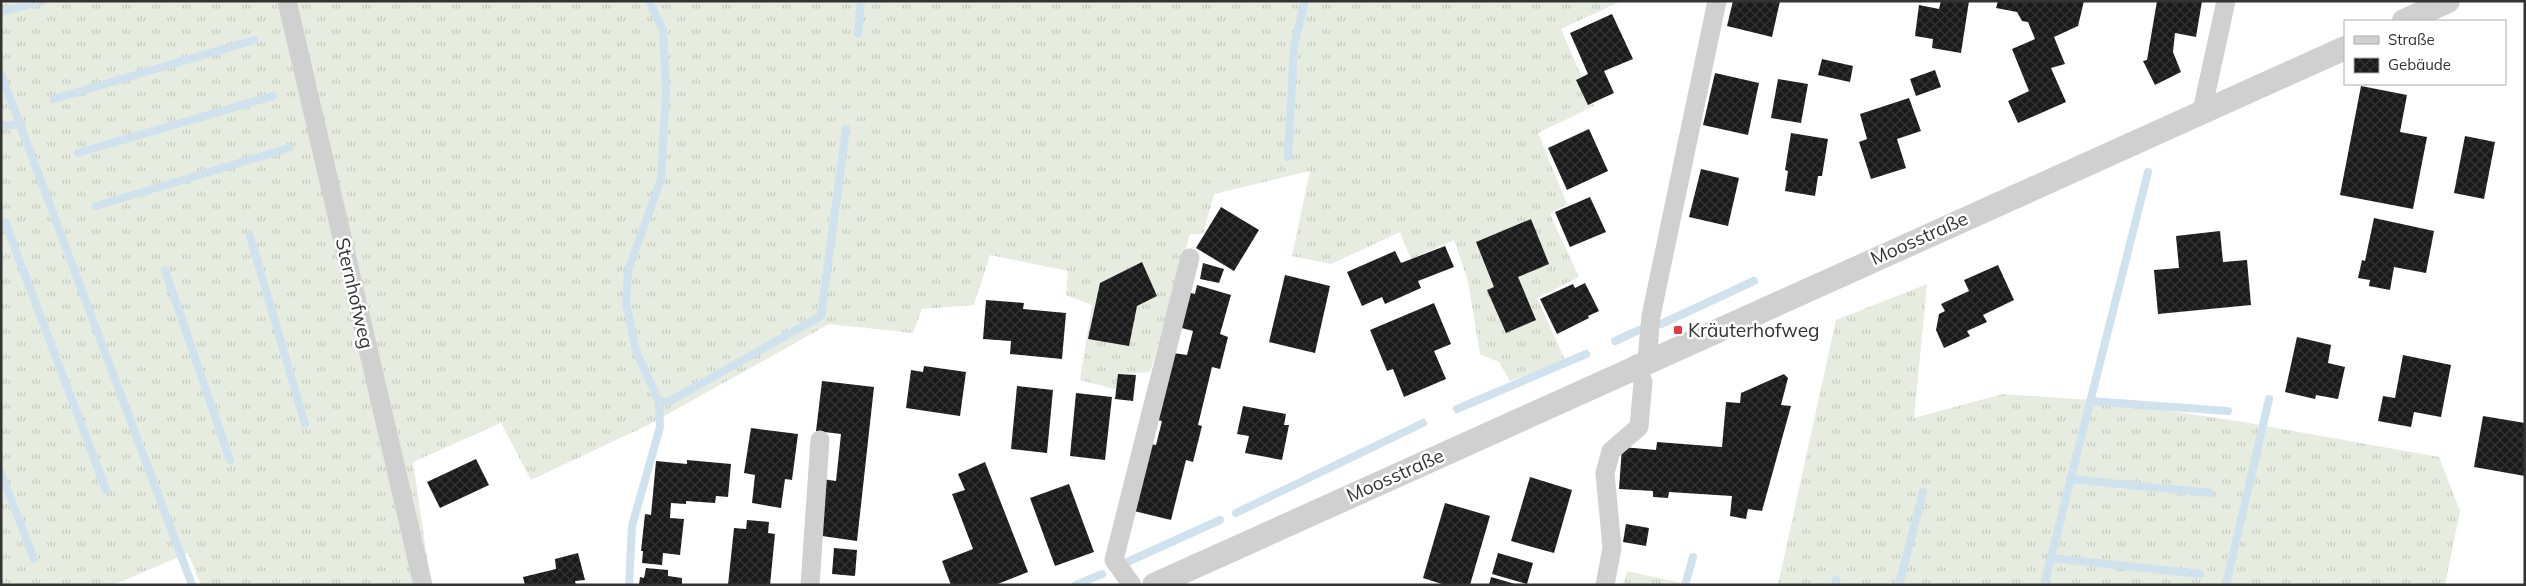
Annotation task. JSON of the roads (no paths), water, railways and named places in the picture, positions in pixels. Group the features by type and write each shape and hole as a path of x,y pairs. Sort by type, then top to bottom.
{"street":[{"name":"Sternhofweg","path":"287,1 423,585"},
{"path":"1605,585 1612,548 1605,473 1611,451 1640,427 1643,382 1641,361 1717,1"},
{"path":"2202,111 2226,1"},
{"path":"2406,20 2448,1"},
{"name":"Moosstraße","path":"1154,585 1450,451 1641,361 2344,48"},
{"path":"1132,585 1114,560 1190,258"},
{"path":"810,585 820,440"}],"waterway":[{"path":"1,12 42,1"},
{"path":"629,585 632,526 660,427 659,402 636,351 626,303 628,271 661,179 666,93 663,30 649,1"},
{"path":"858,34 861,1"},
{"path":"1288,157 1294,46 1305,1"},
{"path":"54,99 254,40"},
{"path":"1,74 192,585"},
{"path":"78,153 273,96"},
{"path":"1,126 21,124"},
{"path":"659,402 670,401 821,316 846,129"},
{"path":"96,206 289,148"},
{"path":"2044,585 2148,172"},
{"path":"5,222 106,490"},
{"path":"250,236 305,424"},
{"path":"165,270 230,460"},
{"path":"1661,324 1754,281"},
{"path":"1615,341 1639,330"},
{"path":"1457,409 1586,354"},
{"path":"2226,585 2269,399"},
{"path":"2090,401 2228,411"},
{"path":"1236,513 1423,423"},
{"path":"1,473 34,559"},
{"path":"2070,479 2210,493"},
{"path":"1899,585 1923,492"},
{"path":"1125,563 1220,520"},
{"path":"1685,585 1693,557"},
{"path":"2051,558 2200,574"},
{"path":"1076,585 1102,574"},
{"path":"1835,585 1836,580"}],"place":[{"name":"Kräuterhofweg","path":"1678,330"}]}
